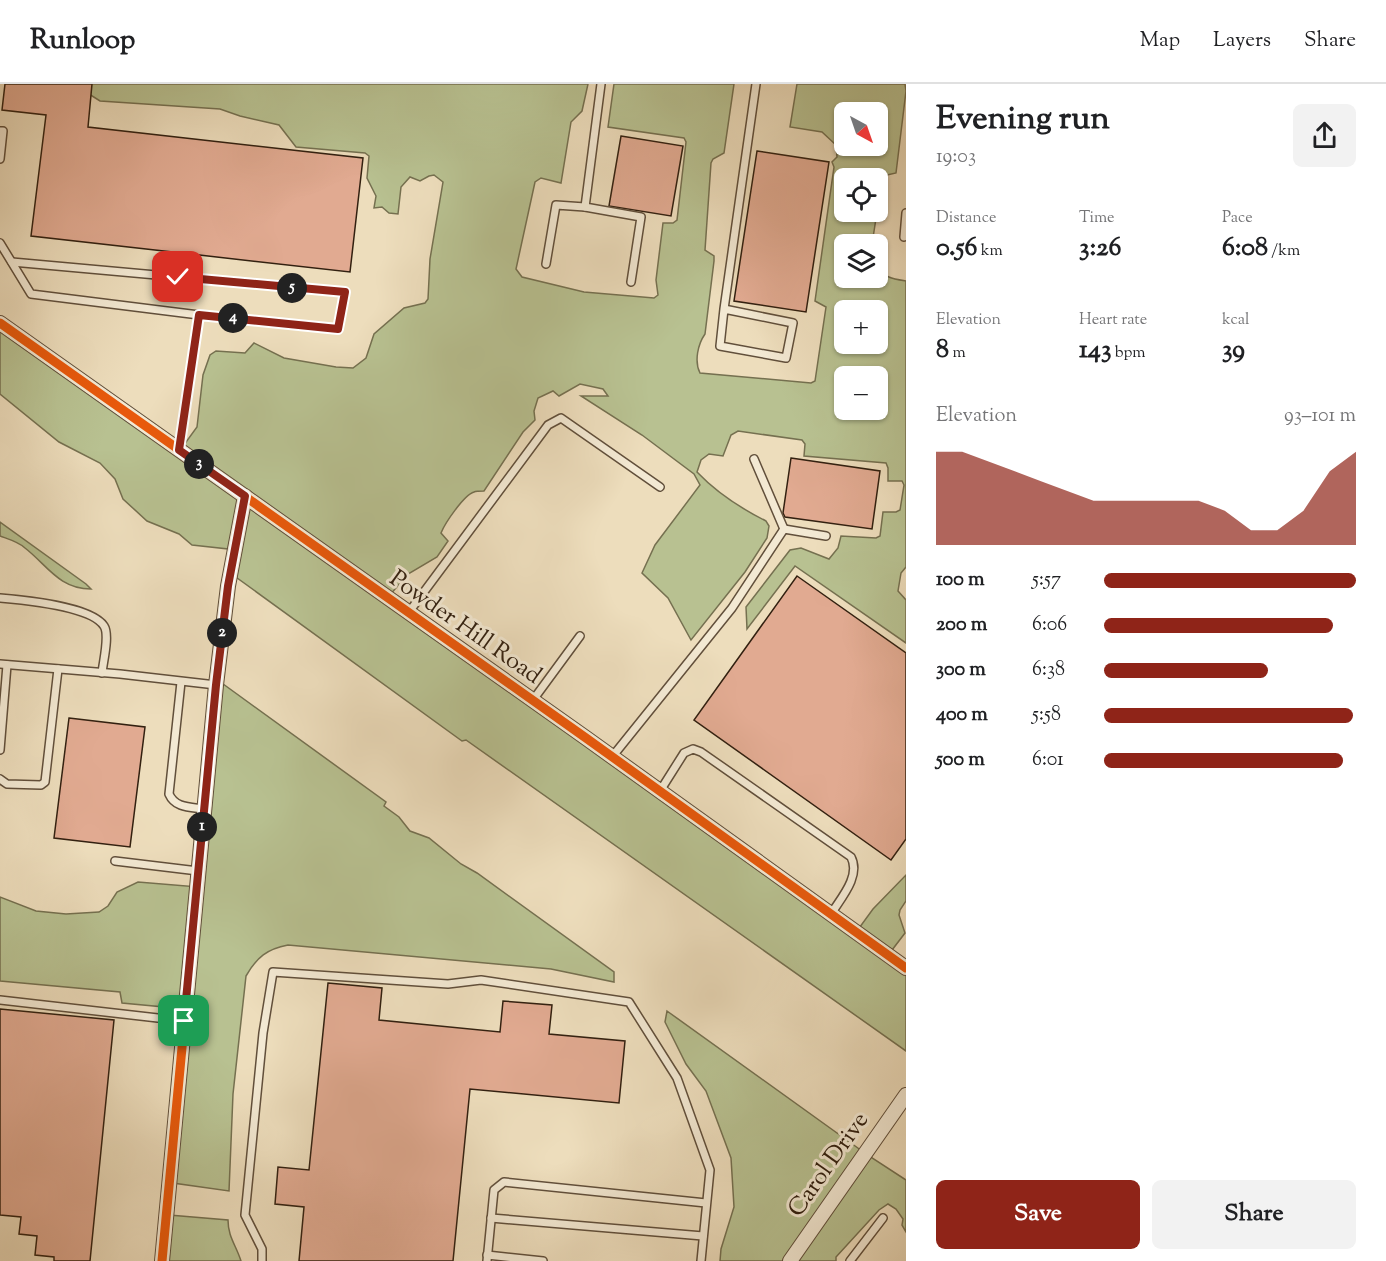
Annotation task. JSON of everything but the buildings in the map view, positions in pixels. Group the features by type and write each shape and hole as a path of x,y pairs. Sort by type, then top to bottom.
{"street":[{"name":"Powder Hill Road","path":"0,323 831,914 905,964"},
{"path":"162,1261 216,685 228,586 245,496"},
{"name":"Carol Drive","path":"790,1261 906,1095"}],"lane":[{"path":"585,207 601,84"},
{"path":"724,309 793,323 786,358 720,346 724,309 756,84"},
{"path":"0,131 3,131 0,159"},
{"path":"546,264 556,205 585,207 641,217 632,282"},
{"path":"904,237 906,213"},
{"path":"0,243 31,294 199,315 338,329 345,292 12,262"},
{"path":"179,450 199,315"},
{"path":"409,612 548,425 561,418 660,487"},
{"path":"754,459 784,529"},
{"path":"784,529 826,536"},
{"path":"612,757 732,608 784,529"},
{"path":"0,598 52,603 91,616 99,621 105,626 106,634 102,673"},
{"path":"532,700 580,636"},
{"path":"0,750 4,664 216,685"},
{"path":"0,779 7,784 41,785 45,782 58,669"},
{"path":"181,682 170,794 172,801 177,805 204,809"},
{"path":"660,791 684,753 693,749 701,752 851,857 855,865 853,878 831,914"},
{"path":"115,861 198,871"},
{"path":"262,1261 262,1249 245,1215 263,1033 273,972 448,984 481,980 629,1002 677,1078 710,1170 701,1261"},
{"path":"0,1000 184,1021"},
{"path":"543,1261 487,1258 494,1190 504,1182 706,1203"},
{"path":"491,1218 703,1236"},
{"path":"850,1261 883,1218"}],"green space":[{"path":"90,84 588,84 582,111 571,122 561,183 541,178 535,182 516,269 522,277 584,292 654,298 658,295 656,280 663,223 673,223 677,220 686,142 684,138 608,127 614,84 734,84 724,153 713,159 711,163 705,250 714,256 714,261 705,334 698,353 698,368 700,373 811,383 815,381 826,307 815,301 834,167 832,162 837,156 888,156 888,102 834,102 834,143 822,132 790,127 797,84 905,84 896,173 888,175 888,168 834,168 834,222 875,222 874,234 834,234 834,288 888,288 888,276 906,281 906,567 901,573 898,591 906,600 906,643 795,566 747,629 746,607 790,550 801,548 829,559 838,548 841,536 876,538 880,536 883,512 900,510 904,485 902,481 888,481 886,463 804,456 805,444 802,440 738,431 731,435 723,456 709,454 701,460 697,472 729,500 766,521 769,526 767,538 745,572 691,640 668,598 642,573 655,545 700,485 694,474 642,435 581,396 608,396 603,389 580,384 559,396 553,391 538,398 534,411 535,420 523,432 484,491 470,494 446,523 441,533 448,541 437,557 408,574 389,596 857,931 873,909 906,875 906,901 899,915 905,933 889,954 906,968 906,1051 466,740 462,741 233,575 227,568 228,549 192,545 179,534 147,521 123,499 115,479 100,463 59,442 0,394 0,324 181,449 197,427 203,375 210,355 216,351 245,353 254,343 284,358 353,368 366,358 374,334 404,308 425,303 428,299 430,259 443,182 434,175 420,181 410,177 401,187 398,214 389,213 382,207 374,208 376,196 367,178 369,156 365,153 296,147 279,125 220,109 100,101 89,94"},
{"path":"0,522 91,589 80,588 62,581 23,546 0,536"},
{"path":"219,681 386,802 384,806 399,817 410,831 429,838 461,864 477,873 614,972 614,982 551,969 288,945 268,952 254,964 246,976 233,1094 229,1191 173,1183 185,1009 122,1003 120,992 0,981 0,897 36,911 66,914 99,912 108,906 117,892 138,882 198,887"},
{"path":"667,1011 906,1180 906,1232 902,1225 903,1219 896,1209 888,1204 879,1210 836,1257 836,1261 720,1261 721,1249 734,1207 731,1158 706,1091 686,1064 665,1022"},
{"path":"169,1215 228,1220 231,1236 241,1261 163,1261"}],"cycle path":[{"path":"0,323 906,968"},
{"path":"162,1261 216,685 228,586 245,496"}],"route":[{"path":"178,277 345,292 338,329 199,315 179,450 245,496 228,586 216,685 184,1021"}]}
